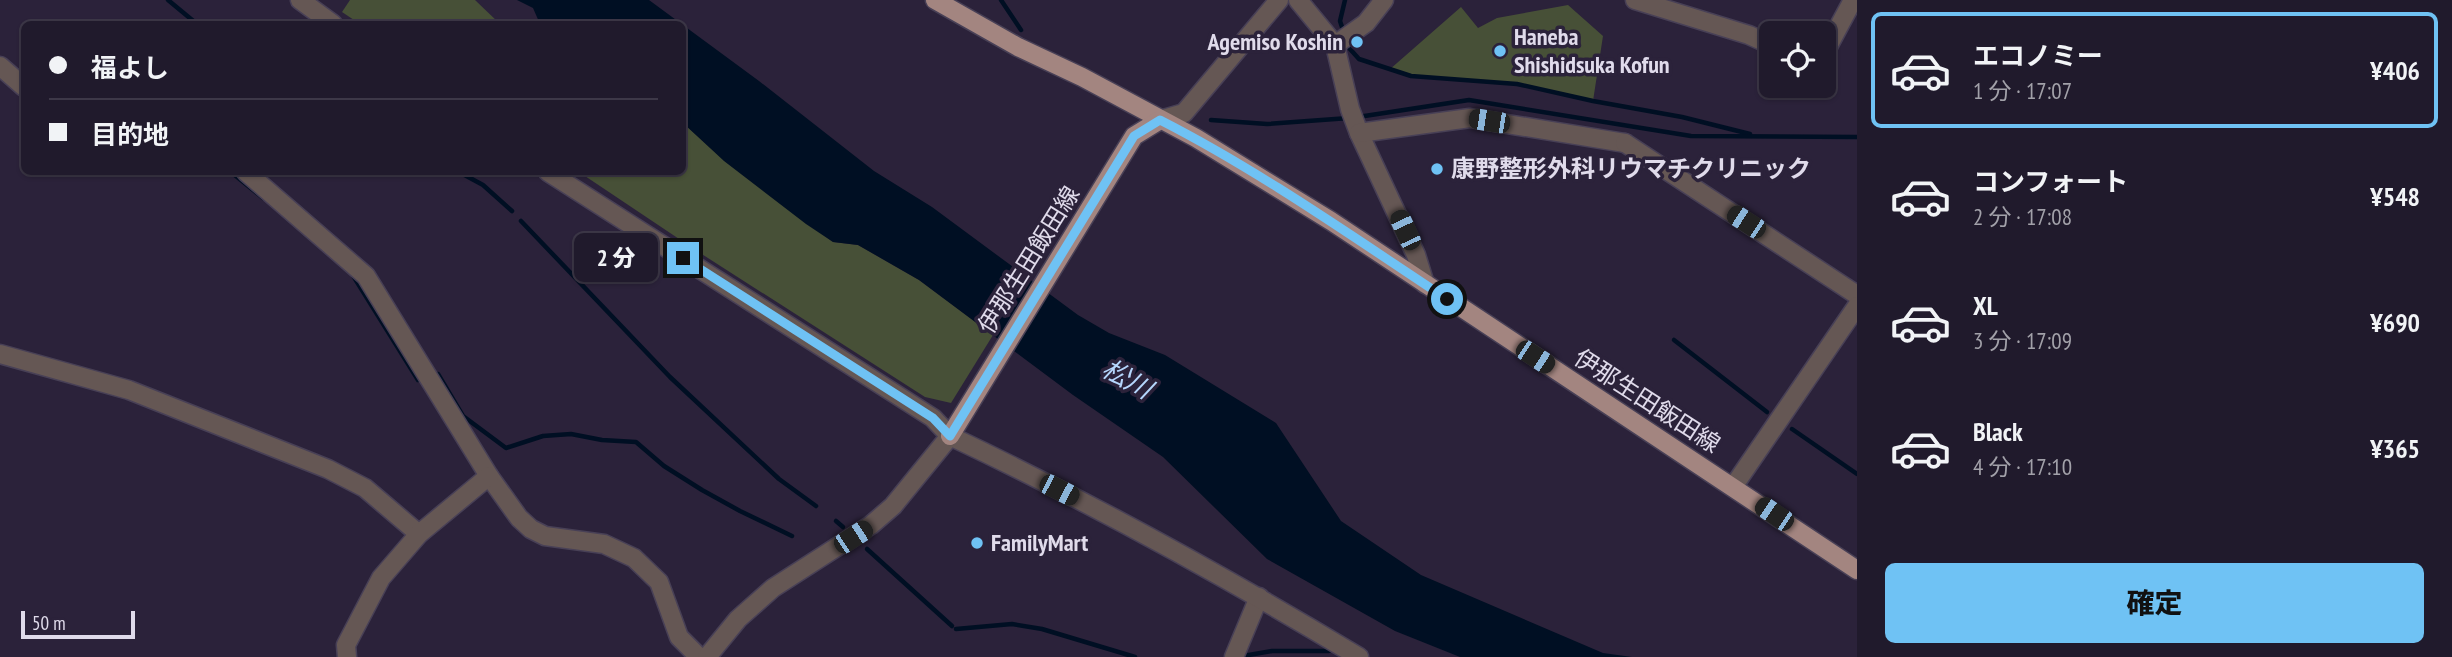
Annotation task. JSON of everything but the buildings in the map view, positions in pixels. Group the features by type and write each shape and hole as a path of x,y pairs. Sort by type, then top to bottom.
{"main road":[{"name":"伊那生田飯田線","path":"935,0 1018,47 1082,77 1196,138 1331,221 1857,570"},
{"name":"伊那生田飯田線","path":"950,436 1134,136 1160,120"}],"street":[{"path":"300,0 329,21"},
{"path":"1160,120 1184,113 1279,0"},
{"path":"1298,0 1342,40 1350,108 1416,255 1424,284"},
{"path":"1342,40 1366,23 1384,0"},
{"path":"1635,0 1759,39"},
{"path":"1836,32 1853,0"},
{"path":"2,75 21,85"},
{"path":"1358,130 1470,118 1625,143 1857,295"},
{"path":"249,175 366,276 489,476 519,518 531,529 545,536 604,544 634,558 659,582 679,637 699,657"},
{"path":"553,175 933,418 950,436 1139,530 1359,657"},
{"path":"1733,487 1857,306"},
{"path":"0,354 129,390 328,469 365,488 419,534"},
{"path":"707,657 738,618 773,588 871,525 893,506 950,436"},
{"path":"347,657 346,646 381,578 419,534 489,476"},
{"path":"1234,657 1259,597"}],"green space":[{"path":"350,0 475,0 497,21 356,21 342,12"},
{"path":"1568,5 1603,36 1593,101 1517,84 1411,76 1389,70 1461,7 1478,28 1497,18"},
{"path":"686,126 725,161 833,242 858,245 919,280 993,335 951,403 925,397 583,175 686,175"}],"water":[{"path":"517,0 649,0 678,21 539,21 533,8"},
{"name":"松川","path":"686,27 874,171 932,207 1078,315 1109,333 1165,355 1276,423 1341,521 1421,575 1603,653 1632,657 1460,657 1395,631 1267,559 1163,457 1073,395 919,280 858,245 833,242 724,161 686,126"}],"waterway":[{"path":"168,0 193,21"},
{"path":"1001,0 1021,30"},
{"path":"1344,33 1340,21 1345,0"},
{"path":"1347,41 1359,59 1411,76 1517,84 1682,117 1750,134"},
{"path":"1358,117 1469,100 1691,136 1857,137"},
{"path":"1211,120 1267,124 1349,118"},
{"path":"235,175 263,198"},
{"path":"465,175 483,185 512,211"},
{"path":"521,221 670,377 779,479 816,506"},
{"path":"352,274 418,380"},
{"path":"1674,340 1767,412"},
{"path":"438,374 463,416 506,448 543,436 571,434 602,440 636,442 664,466 702,490 792,536"},
{"path":"1792,429 1857,474"},
{"path":"836,521 843,527"},
{"path":"867,549 952,626"},
{"path":"956,629 1012,624 1042,629 1135,657"},
{"path":"1243,656 1272,651 1329,651"}],"place":[{"name":"Agemiso Koshin","path":"1357,42"},
{"name":"Haneba Shishidsuka Kofun","path":"1500,51"},
{"name":"康野整形外科リウマチクリニック","path":"1437,169"},
{"name":"FamilyMart","path":"977,543"}],"route":[{"path":"683,258 933,418 950,436 1134,136 1160,120 1196,138 1331,221 1447,299"}]}
